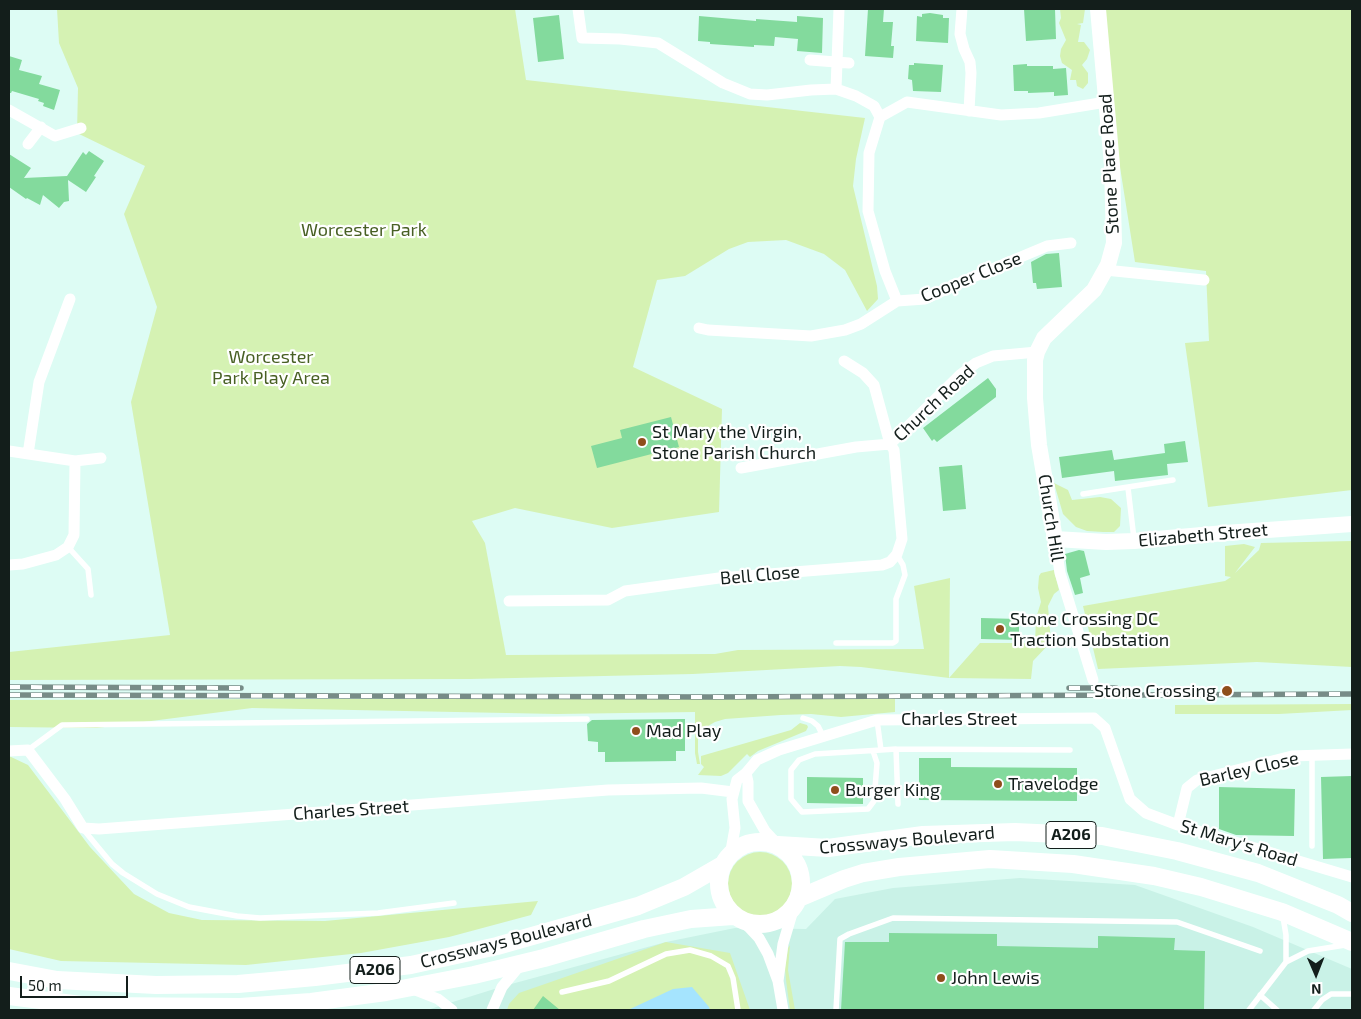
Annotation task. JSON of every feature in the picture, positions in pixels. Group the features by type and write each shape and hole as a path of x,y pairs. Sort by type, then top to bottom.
{"main road":[{"name":"Crossways Boulevard","path":"778,845 828,848 923,835 1015,832 1102,836 1178,851 1258,873 1338,904 1352,913"},
{"path":"751,842 768,842 778,845 790,854 799,867 801,885 796,902 783,919 772,923 756,924 738,918 723,900 720,892 720,876 727,860 738,848 751,842"},
{"name":"Crossways Boulevard","path":"796,902 830,883 863,873 908,866 990,859 1073,864 1154,876 1201,887 1282,912 1352,943"},
{"name":"Crossways Boulevard","path":"9,971 57,980 174,985 238,984 411,965 497,946 638,906 684,887 727,860"},
{"name":"Crossways Boulevard","path":"9,996 89,1006 240,1007 311,1002 409,988 521,964 666,924 701,918 738,918"}],"street":[{"path":"578,9 582,38 658,43 723,83 750,94 767,95 836,89 856,96 874,106 880,117"},
{"path":"836,89 839,9"},
{"path":"962,9 960,34 970,62 971,74 969,111"},
{"name":"Stone Place Road","path":"1037,352 1044,338 1091,293 1105,270 1112,253 1114,239 1113,174 1098,9"},
{"path":"810,60 849,63"},
{"path":"897,301 885,271 868,211 869,153 880,117 907,102 1001,115 1039,113 1106,102"},
{"path":"9,110 55,136 81,128"},
{"path":"28,144 41,127"},
{"name":"Cooper Close","path":"699,328 792,336 828,334 861,324 897,301 925,299 1047,246 1070,244"},
{"path":"1105,270 1204,280"},
{"path":"28,454 39,382 70,299"},
{"name":"Church Road","path":"741,468 856,447 890,444 960,375 976,363 993,356 1037,352"},
{"name":"Church Hill","path":"1037,352 1035,363 1038,436 1059,569 1093,680"},
{"path":"844,361 874,384 890,444 894,450 902,536 897,555"},
{"path":"9,451 75,461 101,458"},
{"path":"9,564 23,564 56,555 68,547 74,535 75,461"},
{"name":"Elizabeth Street","path":"1055,539 1101,542 1134,541 1352,524"},
{"name":"Bell Close","path":"509,601 608,600 625,591 719,578 885,564 892,561 897,555"},
{"name":"Charles Street","path":"83,828 99,829 608,790 711,788 733,792 737,780 757,760 766,755 877,720 1094,718 1105,728 1130,799"},
{"path":"9,751 28,750 65,799 83,828"},
{"name":"Barley Close","path":"1178,826 1187,788 1194,782 1292,756 1352,754"},
{"path":"746,773 748,801 765,831 778,845"},
{"path":"727,860 735,828 731,800 733,792"},
{"name":"St Mary's Road","path":"1130,799 1151,815 1178,826 1352,877"},
{"path":"778,981 783,944 796,902"},
{"path":"738,918 761,940 778,981 782,1010"},
{"path":"492,1010 502,987 521,964"},
{"path":"409,988 438,1000 452,1010"}],"lane":[{"path":"1083,494 1173,480"},
{"path":"1128,488 1134,541"},
{"path":"68,547 88,569 90,596"},
{"path":"836,643 893,642 896,640 896,599 905,575 903,564 897,555"},
{"path":"803,718 812,721 818,726 823,736"},
{"path":"28,750 62,724 587,719"},
{"path":"877,720 881,750"},
{"path":"896,749 898,804"},
{"path":"873,751 877,763 874,801 868,809 802,812 791,799 791,770 799,760 815,754 896,749 1070,750"},
{"path":"1312,755 1312,846"},
{"path":"83,828 112,864 123,873 157,894 188,907 260,918 370,914 454,903"},
{"path":"1282,912 1286,935 1286,962"},
{"path":"836,1010 840,939 893,918 1177,922 1260,951"},
{"path":"1249,1010 1286,962 1308,951 1352,943"},
{"path":"562,992 609,981 666,954 690,950 711,956 728,966 734,978 738,1010"},
{"path":"1314,1010 1322,1000 1331,994 1352,994"},
{"path":"1260,995 1277,1010"}],"shaded area":[{"path":"1020,878 1135,885 1253,927 1352,969 1352,1010 427,1010 504,986 666,942 735,928 806,929 835,899 893,888"}],"green space":[{"name":"Worcester Park","path":"57,9 515,9 526,80 865,118 856,159 853,186 877,286 878,299 867,311 845,270 824,254 786,240 748,242 729,249 685,276 657,280 633,367 722,409 719,512 612,528 515,508 472,521 485,543 506,655 715,654 738,650 924,649 914,586 950,578 949,678 840,666 693,674 470,679 9,680 9,652 170,635 131,402 157,307 124,214 145,166 77,133 78,88 59,43"},
{"path":"1060,9 1085,9 1083,23 1077,24 1081,25 1078,42 1084,42 1090,50 1087,59 1082,65 1088,73 1088,83 1083,89 1077,86 1076,80 1070,80 1072,70 1062,63 1061,49 1066,40 1059,23 1061,18"},
{"path":"1095,9 1352,9 1352,490 1208,507 1185,343 1209,341 1206,271 1135,262"},
{"path":"1054,483 1068,490 1072,500 1100,497 1111,499 1121,508 1120,526 1114,532 1087,531 1076,527 1063,514"},
{"path":"1352,541 1352,667 1257,662 1098,669 1083,606 1225,581 1231,577 1225,576 1225,546 1244,544 1255,547 1235,573 1259,550 1261,543"},
{"path":"1054,570 1059,590 1054,594 1048,606 1051,642 1033,661 1031,679 949,678 980,643 1035,643 1036,618 1041,602 1038,588 1039,576 1041,573"},
{"path":"895,697 895,712 841,717 811,714 781,715 725,719 715,722 708,726 698,737 700,764 697,764 695,753 695,712 557,714 252,708 97,728 9,727 9,700"},
{"path":"1352,704 1352,710 1279,714 1175,714 1175,705"},
{"path":"800,723 807,725 806,731 758,751 750,757 747,754 728,773 721,776 698,775 704,767 701,764 701,756 791,730"},
{"path":"9,756 28,765 90,847 134,894 169,913 202,920 325,921 538,901 531,915 449,937 361,953 246,965 61,961 9,949"},
{"path":"760,852 772,854 783,861 790,872 792,884 790,896 783,907 772,914 760,916 748,914 737,907 730,896 728,884 730,872 737,861 748,854"},
{"path":"666,942 730,953 750,1010 507,1010 509,1004 519,993"},
{"path":"790,945 788,970 795,1010 790,1010 785,968"}],"water":[{"path":"692,987 710,1010 628,1010 673,989"}],"building":[{"path":"868,9 884,9 883,22 893,22 891,46 894,46 893,58 865,56"},
{"path":"1024,9 1055,9 1056,39 1026,41"},
{"path":"922,14 943,15 943,18 949,18 948,43 916,41 917,16 922,17"},
{"path":"559,15 564,59 538,62 533,18"},
{"path":"699,16 756,21 756,19 797,22 797,16 823,18 822,53 797,51 798,39 775,37 774,46 754,45 754,47 710,44 710,42 698,41"},
{"path":"9,56 22,60 19,70 42,76 39,84 60,90 54,110 43,106 44,103 38,101 39,99 12,91 9,93"},
{"path":"914,63 943,65 941,92 913,91 912,80 908,79 909,65 914,65"},
{"path":"1027,64 1027,66 1053,66 1053,69 1066,68 1068,95 1054,96 1054,92 1028,93 1028,91 1014,91 1013,65"},
{"path":"89,151 104,161 94,176 96,177 86,192 68,180 69,201 64,202 59,208 43,195 40,205 26,199 9,187 9,154 31,168 24,178 67,176 83,152 86,155"},
{"path":"1059,253 1062,287 1037,289 1036,283 1033,283 1031,262 1046,254"},
{"path":"988,378 996,389 996,397 937,442 934,439 932,441 923,428"},
{"name":"St Mary the Virgin, Stone Parish Church","path":"671,417 679,447 597,468 591,446 622,438 620,430"},
{"path":"1185,441 1188,462 1167,464 1168,475 1115,481 1114,471 1062,478 1059,457 1112,450 1114,460 1165,453 1164,444"},
{"path":"962,465 966,509 943,511 939,467"},
{"path":"1079,550 1084,551 1090,575 1080,578 1083,593 1075,595 1067,571 1065,554"},
{"name":"Stone Crossing DC Traction Substation","path":"981,618 1019,619 1019,640 981,639"},
{"name":"Mad Play","path":"685,719 685,751 676,751 676,761 605,762 605,752 598,752 598,742 588,741 587,724 592,720"},
{"name":"Travelodge","path":"919,758 951,758 951,767 1077,768 1077,801 919,800"},
{"path":"1352,776 1352,858 1323,859 1321,777"},
{"name":"Burger King","path":"807,777 863,778 863,804 807,803"},
{"path":"1219,787 1295,789 1294,836 1236,835 1219,829"},
{"path":"889,933 997,934 997,946 1098,948 1098,936 1175,938 1174,950 1205,951 1204,1010 841,1010 845,942 889,942"},
{"path":"543,996 560,1010 533,1010"}],"railway":[{"path":"9,687 241,688"},
{"path":"1069,688 1116,688"},
{"path":"9,695 709,697 1352,694"}],"place":[{"name":"St Mary the Virgin, Stone Parish Church","path":"642,442"},
{"name":"Stone Crossing DC Traction Substation","path":"1000,629"},
{"name":"Stone Crossing","path":"1227,691"},
{"name":"Mad Play","path":"636,731"},
{"name":"Travelodge","path":"998,784"},
{"name":"Burger King","path":"835,790"},
{"name":"John Lewis","path":"941,978"}],"park label":[{"name":"Worcester Park Play Area","path":"271,367"}]}
